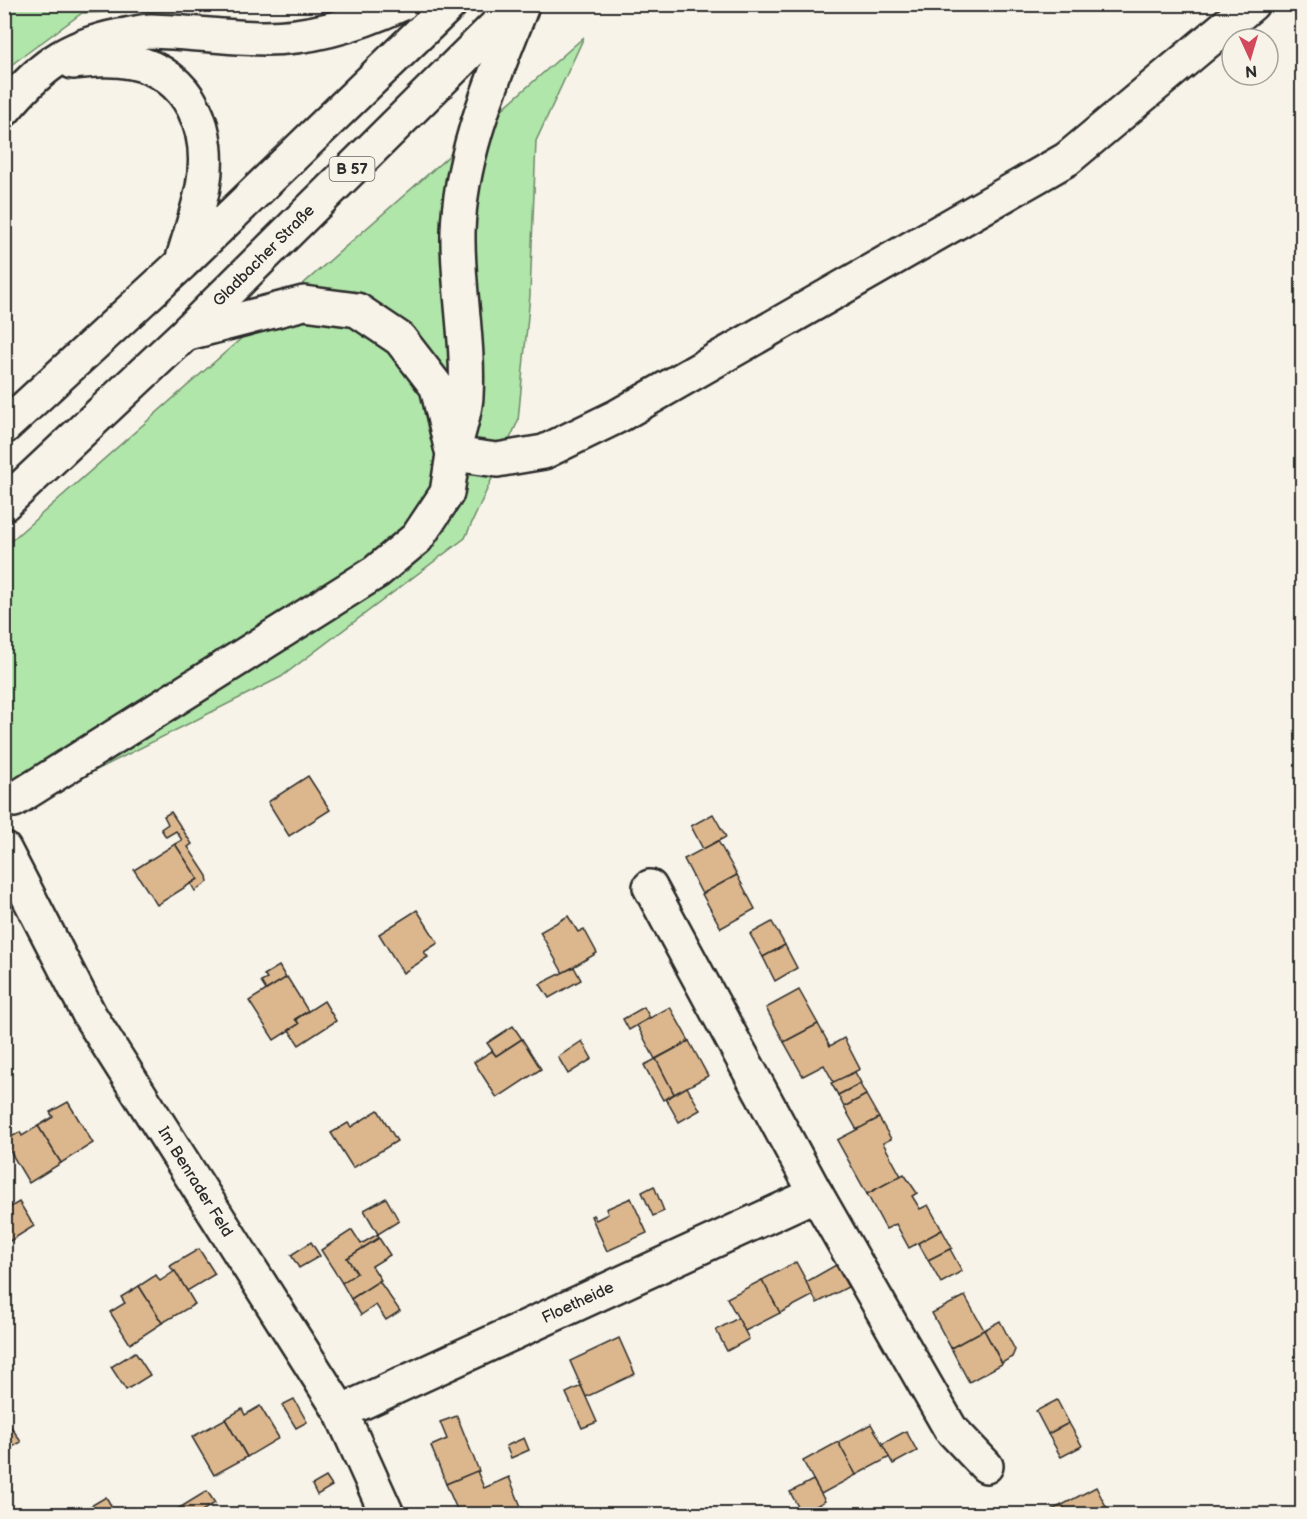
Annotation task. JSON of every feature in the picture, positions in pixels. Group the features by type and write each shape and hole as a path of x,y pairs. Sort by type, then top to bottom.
{"street":[{"path":"4,110 39,72 65,53 106,39 149,31 265,38 318,33 372,17 401,4"},
{"path":"4,427 182,263 450,4"},
{"path":"4,844 17,833 20,816 9,797 376,572 417,538 447,493 466,398 466,344 458,232 466,167 489,90 520,4"},
{"name":"Gladbacher Straße","path":"4,504 186,333 520,4"},
{"path":"453,454 497,460 544,452 618,416 1067,159 1252,4"},
{"path":"39,72 69,63 106,59 132,62 154,68 174,82 193,107 203,128 206,150 203,187 182,263"},
{"path":"186,333 304,303 357,310 400,339 437,387 453,454"},
{"name":"Im Benrader Feld","path":"4,849 90,1016 341,1412 387,1515"},
{"path":"650,887 816,1194 950,1428 986,1466"},
{"name":"Floetheide","path":"341,1412 816,1194"}],"green space":[{"path":"5,4 331,5 82,13 15,62 5,73"},
{"path":"584,37 536,141 530,295 518,421 465,538 281,677 49,794 5,785 4,547"}],"building":[{"path":"308,776 330,810 289,836 268,802"},
{"path":"171,812 192,844 188,847 207,876 208,882 195,891 191,884 198,879 175,844 182,840 176,831 166,837 161,829 168,824 164,816"},
{"path":"713,814 726,837 703,849 691,826"},
{"path":"718,841 737,875 702,894 684,859"},
{"path":"175,844 198,879 157,905 134,870"},
{"path":"737,875 755,909 721,928 702,894"},
{"path":"417,910 438,943 424,952 428,957 403,973 379,934"},
{"path":"568,916 578,932 584,929 597,953 563,973 540,932"},
{"path":"772,922 785,945 763,957 750,934"},
{"path":"785,945 797,968 775,981 763,957"},
{"path":"279,966 286,978 266,990 261,982 267,979 264,975"},
{"path":"574,967 581,980 549,998 540,984"},
{"path":"287,977 308,1011 295,1019 299,1024 274,1040 249,1001"},
{"path":"799,990 818,1024 784,1042 766,1008"},
{"path":"324,1001 336,1021 299,1045 289,1030 299,1024 296,1019"},
{"path":"644,1007 650,1018 629,1030 623,1019"},
{"path":"670,1007 689,1041 655,1059 637,1025"},
{"path":"818,1024 830,1046 844,1038 860,1069 834,1083 824,1065 803,1076 784,1042"},
{"path":"513,1026 522,1039 496,1056 487,1043"},
{"path":"522,1039 541,1069 497,1098 474,1062 492,1051 496,1056"},
{"path":"582,1041 592,1059 568,1074 558,1057"},
{"path":"689,1041 708,1076 674,1094 656,1059"},
{"path":"656,1059 674,1094 663,1100 644,1065"},
{"path":"855,1072 861,1083 838,1095 831,1083"},
{"path":"860,1084 866,1095 844,1107 838,1095"},
{"path":"687,1087 700,1110 679,1122 666,1099"},
{"path":"866,1095 879,1118 857,1130 844,1107"},
{"path":"68,1102 93,1143 61,1163 38,1126 53,1117 50,1112"},
{"path":"378,1110 397,1141 353,1168 331,1133 348,1123 351,1127"},
{"path":"879,1118 891,1139 883,1143 901,1176 867,1194 837,1140"},
{"path":"38,1126 61,1163 29,1183 4,1141 20,1132 22,1136"},
{"path":"904,1174 917,1193 912,1196 920,1209 928,1205 942,1230 909,1248 896,1224 886,1229 867,1194"},
{"path":"654,1186 664,1211 653,1216 642,1192"},
{"path":"386,1198 399,1221 378,1234 364,1210"},
{"path":"631,1198 647,1233 607,1251 591,1216 593,1215 596,1220 608,1214 606,1209"},
{"path":"19,1202 34,1226 10,1241 4,1233 4,1211"},
{"path":"352,1230 361,1244 378,1234 379,1238 347,1258 357,1273 342,1283 321,1250"},
{"path":"942,1230 952,1248 928,1260 918,1243"},
{"path":"379,1238 390,1255 372,1266 381,1280 351,1299 342,1283 357,1273 347,1258"},
{"path":"311,1242 320,1256 299,1268 291,1255"},
{"path":"199,1249 215,1274 187,1291 170,1266"},
{"path":"950,1249 962,1271 941,1283 928,1260"},
{"path":"796,1262 814,1295 780,1313 762,1280"},
{"path":"836,1265 848,1287 817,1303 806,1282"},
{"path":"175,1271 195,1304 162,1323 139,1286 156,1275 160,1281"},
{"path":"762,1280 780,1313 745,1331 727,1298"},
{"path":"379,1281 400,1311 386,1320 376,1305 361,1315 351,1299"},
{"path":"139,1286 162,1323 130,1344 110,1312 125,1303 121,1297"},
{"path":"965,1296 984,1330 951,1348 932,1313"},
{"path":"738,1318 749,1339 727,1351 716,1330"},
{"path":"1000,1321 1015,1350 1012,1357 1002,1363 984,1330"},
{"path":"984,1330 1002,1364 969,1382 951,1348"},
{"path":"619,1338 635,1374 586,1397 570,1361"},
{"path":"135,1352 150,1375 126,1390 111,1367"},
{"path":"581,1386 597,1422 582,1428 566,1393"},
{"path":"294,1399 307,1422 296,1428 282,1405"},
{"path":"1057,1400 1069,1423 1048,1434 1036,1411"},
{"path":"260,1406 279,1438 247,1457 225,1419 242,1409 245,1415"},
{"path":"457,1416 479,1471 446,1484 431,1446 447,1439 440,1422"},
{"path":"225,1419 247,1457 214,1475 192,1437"},
{"path":"1069,1423 1082,1446 1061,1457 1048,1434"},
{"path":"871,1424 890,1457 856,1475 838,1442"},
{"path":"10,1425 21,1442 4,1452 4,1429"},
{"path":"906,1431 917,1451 893,1464 882,1444"},
{"path":"524,1438 529,1450 511,1458 506,1446"},
{"path":"838,1442 856,1475 821,1494 803,1461"},
{"path":"477,1471 484,1488 509,1477 524,1514 459,1514 446,1484"},
{"path":"326,1477 332,1486 317,1495 312,1485"},
{"path":"813,1480 825,1501 802,1514 790,1492"},
{"path":"1096,1487 1110,1514 1067,1514 1062,1505"},
{"path":"207,1491 215,1503 197,1514 179,1514 176,1510"},
{"path":"106,1497 116,1514 87,1514 92,1512 89,1507"},
{"path":"1062,1505 1067,1514 1043,1514"}]}
